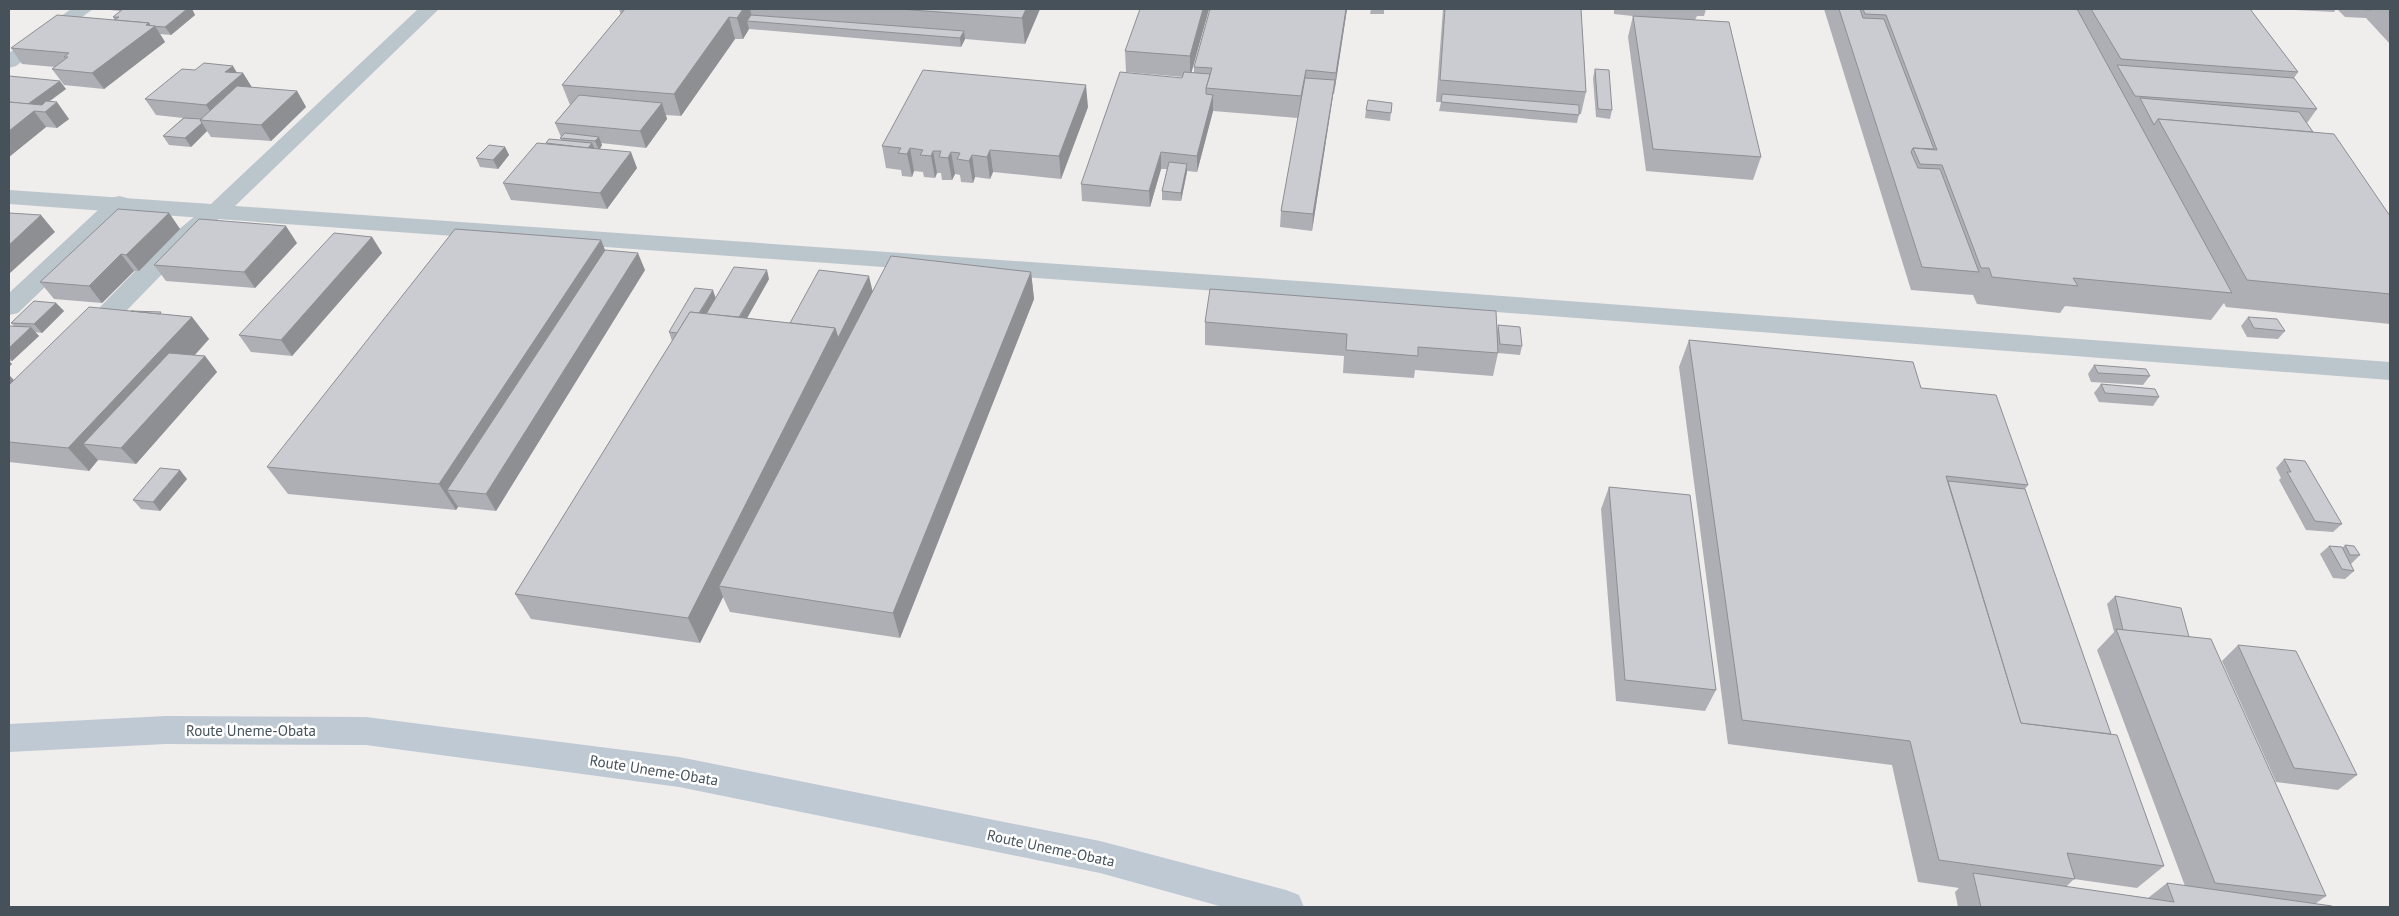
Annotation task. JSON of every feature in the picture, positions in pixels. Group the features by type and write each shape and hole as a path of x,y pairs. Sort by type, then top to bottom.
{"main road":[{"name":"Route Uneme-Obata","path":"9,738 166,730 366,731 679,772 1100,857 1286,907"}],"street":[{"path":"9,62 83,9"},
{"path":"70,353 194,228 218,210 429,9"},
{"path":"9,197 218,210 2390,371"},
{"path":"9,307 119,203"}],"building":[{"path":"123,9 187,9 165,27 150,26 149,23 114,20 119,17 113,17"},
{"path":"625,9 743,9 737,18 729,17 674,94 562,85"},
{"path":"898,9 1026,9 1022,18"},
{"path":"1140,9 1203,9 1190,56 1125,51"},
{"path":"1210,9 1346,9 1336,73 1306,70 1301,96 1206,88 1212,68 1194,67"},
{"path":"1445,9 1581,9 1586,92 1440,80"},
{"path":"1839,9 1860,9 1863,18 1884,19 1934,149 1913,148 1911,152 1918,168 1940,169 1979,272 1922,267"},
{"path":"1863,9 2077,9 2232,293 2073,278 2078,286 1992,277 1989,268 1981,268 1942,165 1920,164 1913,148 1937,150 1886,15 1865,14"},
{"path":"2091,9 2250,9 2298,72 2121,59"},
{"path":"57,15 149,23 146,25 155,26 92,73 52,69 68,57 64,57 69,53 11,48"},
{"path":"751,15 964,31 960,38 747,21"},
{"path":"1633,16 1729,22 1761,157 1653,149"},
{"path":"204,63 233,66 225,72 243,73 206,105 145,99 182,69 195,70"},
{"path":"2117,65 2294,78 2317,109 2135,96"},
{"path":"1595,69 1609,70 1612,110 1598,109"},
{"path":"923,70 1086,85 1059,156 990,150 987,157 972,155 969,161 957,159 960,153 951,152 948,158 939,157 941,151 933,151 931,156 920,155 923,150 910,148 907,154 898,153 901,148 882,146"},
{"path":"1120,72 1182,78 1184,72 1210,74 1206,94 1213,95 1197,156 1161,152 1149,191 1081,184"},
{"path":"9,76 60,81 28,104 9,102"},
{"path":"1305,78 1335,80 1313,214 1281,211"},
{"path":"237,86 297,91 261,125 200,120"},
{"path":"1442,94 1579,105 1579,115 1441,102"},
{"path":"579,95 662,103 640,131 555,123"},
{"path":"2140,98 2299,112 2313,132 2158,119 2154,125"},
{"path":"1368,100 1392,103 1391,113 1366,110"},
{"path":"46,101 57,102 45,112 34,111 9,131 9,102 42,105"},
{"path":"184,118 202,119 200,120 202,123 185,138 163,136"},
{"path":"2158,119 2334,134 2390,216 2390,294 2247,280"},
{"path":"565,133 599,137 595,141 560,138"},
{"path":"549,139 592,143 588,148 546,143"},
{"path":"537,143 631,152 600,193 503,183"},
{"path":"489,145 505,147 493,160 476,158"},
{"path":"1169,162 1187,164 1181,193 1162,191"},
{"path":"118,209 169,213 126,255 121,254 89,286 40,282"},
{"path":"9,213 41,215 9,245"},
{"path":"199,219 286,226 244,272 154,265"},
{"path":"455,229 601,240 439,484 267,467"},
{"path":"334,233 372,237 281,340 239,335"},
{"path":"605,250 638,253 486,494 447,490"},
{"path":"891,256 1031,272 893,613 719,586"},
{"path":"734,267 767,270 739,317 706,314"},
{"path":"819,270 869,276 838,338 835,328 790,323"},
{"path":"695,288 713,290 699,313 690,312 677,333 669,332"},
{"path":"1210,289 1496,311 1498,353 1418,347 1418,356 1346,350 1347,334 1205,322"},
{"path":"34,301 56,303 34,324 11,323"},
{"path":"89,307 192,317 68,448 9,442 9,385"},
{"path":"131,311 161,312 160,314"},
{"path":"690,312 835,328 688,618 515,594"},
{"path":"2248,317 2277,319 2285,331 2254,328"},
{"path":"1498,325 1520,327 1522,346 1500,344"},
{"path":"9,326 31,327 9,348"},
{"path":"1689,340 1913,362 1921,388 1996,395 2028,485 1946,476 2021,723 2117,735 2164,866 2067,853 2075,879 1939,860 1910,741 1742,720"},
{"path":"169,353 205,356 121,448 83,444"},
{"path":"2094,365 2146,369 2150,376 2098,373"},
{"path":"2101,384 2155,389 2159,397 2105,393"},
{"path":"2284,459 2305,461 2342,524 2315,521 2287,472 2291,472"},
{"path":"160,468 180,470 153,502 133,500"},
{"path":"1948,481 2025,489 2111,734 2021,723"},
{"path":"1609,487 1690,495 1716,690 1625,680"},
{"path":"2345,545 2354,546 2360,555 2350,555"},
{"path":"2329,546 2342,547 2354,571 2342,569"},
{"path":"2115,596 2181,608 2189,637 2123,630"},
{"path":"2116,629 2211,639 2326,896 2215,883"},
{"path":"2238,645 2296,651 2357,775 2294,768"},
{"path":"1973,873 2174,902 2167,883 2332,907 1981,907"}]}
